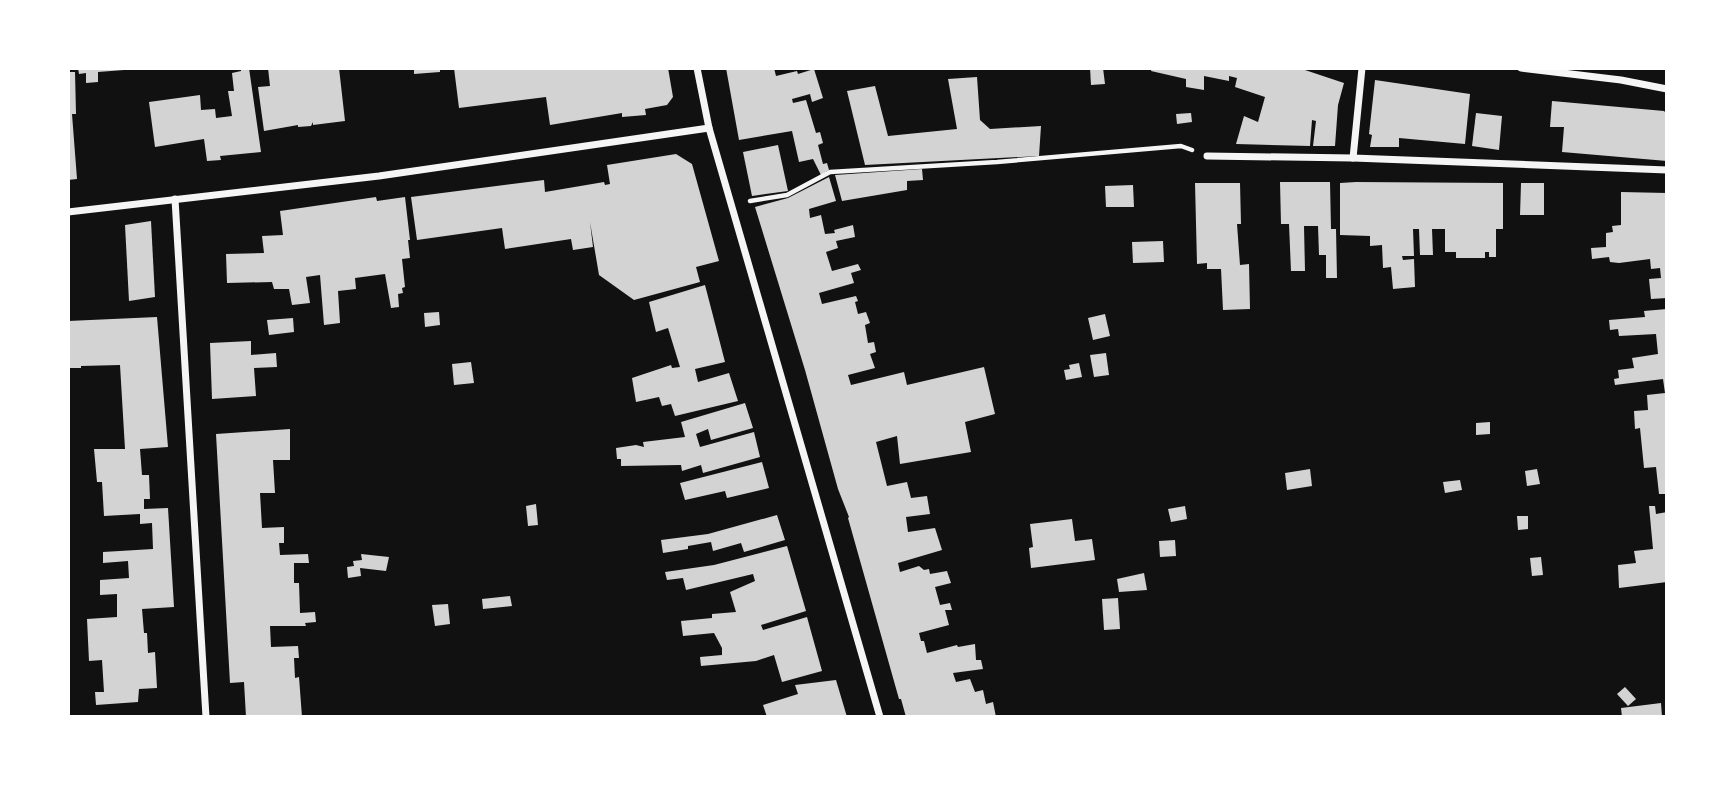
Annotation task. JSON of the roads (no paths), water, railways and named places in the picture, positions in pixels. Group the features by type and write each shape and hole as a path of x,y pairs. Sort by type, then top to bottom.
{"street":[{"path":"697,68 709,128 880,717"},
{"path":"1353,158 1362,68"},
{"path":"1521,68 1621,80 1667,89"},
{"path":"68,212 379,176 709,128"},
{"path":"1207,156 1353,158 1667,170"},
{"path":"175,199 206,717"}]}
